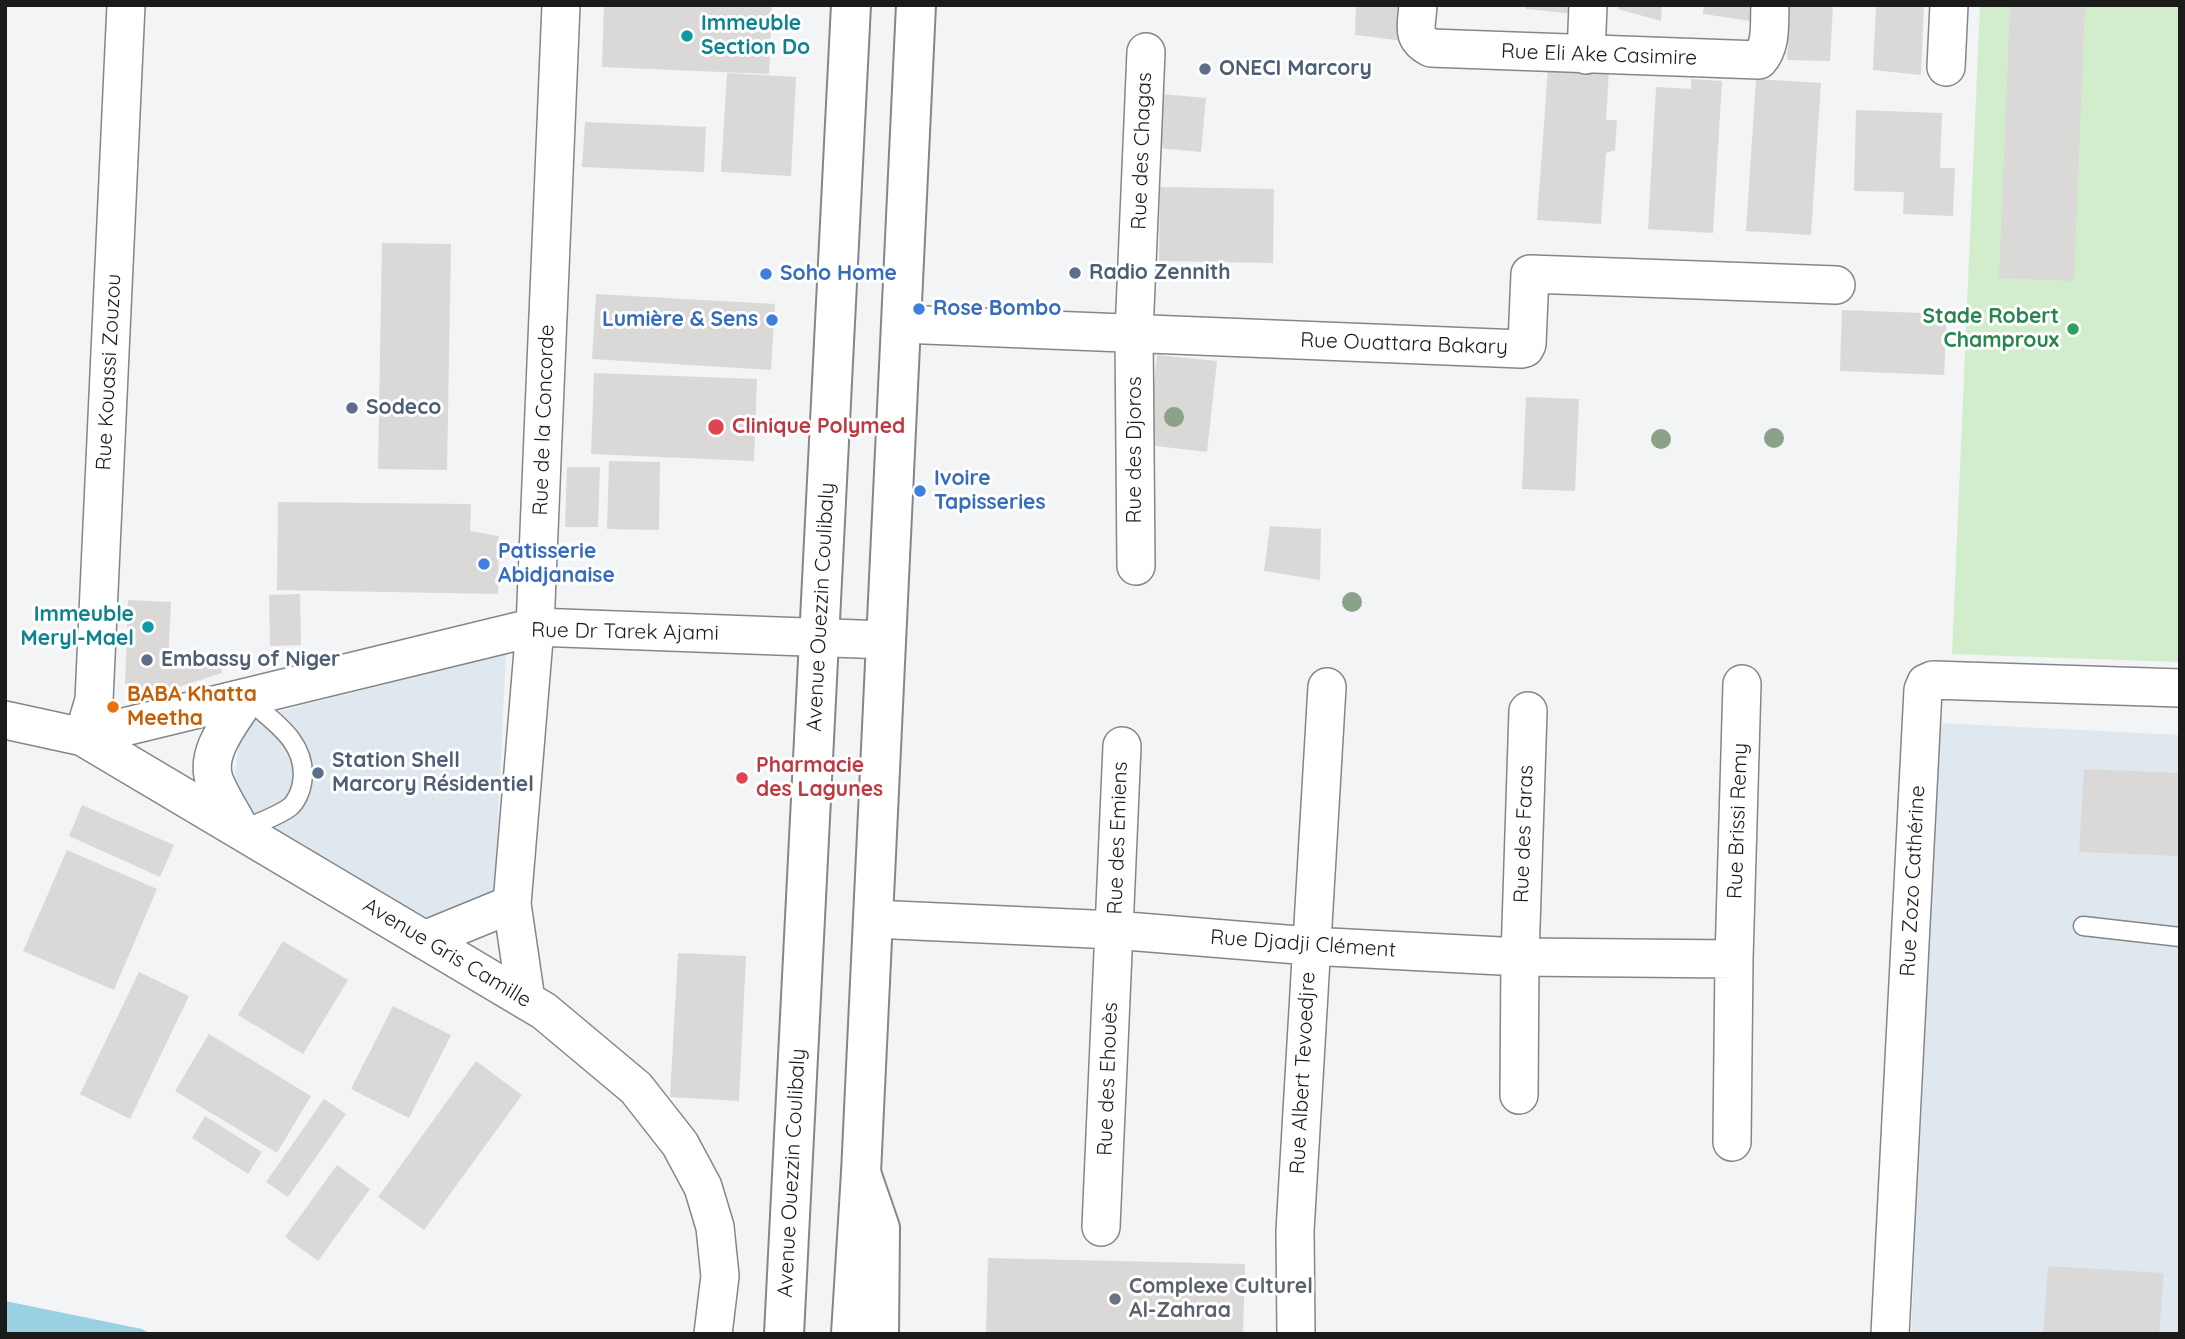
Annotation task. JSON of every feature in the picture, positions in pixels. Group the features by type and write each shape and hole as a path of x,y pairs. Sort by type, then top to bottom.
{"main road":[{"name":"Avenue Ouezzin Coulibaly","path":"784,1334 851,5"},
{"path":"851,1334 861,1173 916,5"},
{"path":"861,1173 880,1227 880,1334"}],"street":[{"name":"Rue Kouassi Zouzou","path":"83,737 94,700 126,5"},
{"name":"Rue de la Concorde","path":"526,1000 512,904 535,627 561,5"},
{"name":"Rue Eli Ake Casimire","path":"1418,5 1416,35 1420,42 1431,48 1759,60 1766,52 1770,5"},
{"path":"1586,55 1588,5"},
{"path":"1946,66 1949,5"},
{"name":"Rue des Chagas","path":"1134,333 1146,52"},
{"name":"Rue Ouattara Bakary","path":"901,324 1521,349 1527,344 1530,274 1836,285"},
{"name":"Rue des Djoros","path":"1134,333 1136,566"},
{"name":"Rue Dr Tarek Ajami","path":"83,737 535,627 886,640"},
{"name":"Rue Zozo Cathérine","path":"1890,1334 1923,690 1926,682 1933,680 2180,688"},
{"name":"Rue Brissi Remy","path":"1732,1143 1742,684"},
{"name":"Rue Albert Tevoedjre","path":"1296,1334 1295,1231 1326,687"},
{"path":"241,831 214,780 212,764 216,748 246,698"},
{"name":"Rue des Faras","path":"1519,1095 1520,957 1528,711"},
{"name":"Avenue Gris Camille","path":"5,720 83,737 544,1011 636,1088 680,1144 703,1187 715,1227 720,1276 713,1334"},
{"name":"Rue des Emiens","path":"1114,930 1122,746"},
{"path":"424,940 512,904"},
{"name":"Rue Djadji Clément","path":"873,919 1114,930 1310,946 1520,957 1734,959"},
{"name":"Rue des Ehouès","path":"1101,1227 1114,930"}],"lane":[{"path":"241,831 292,806 301,789 304,769 299,748 246,698"},
{"path":"2083,926 2180,937"}],"shaded area":[{"path":"506,653 494,903 435,929 231,804 242,721"},
{"path":"1940,723 2180,735 2180,1334 1911,1334"}],"green space":[{"name":"Stade Robert Champroux","path":"1980,5 2180,5 2180,662 1952,654"}],"water":[{"path":"5,1301 142,1329 150,1334 5,1334"}],"building":[{"name":"Immeuble Section Do","path":"604,5 772,5 769,74 602,67"},
{"path":"1356,5 1405,5 1404,41 1355,35"},
{"path":"1526,5 1576,5 1575,14 1526,9"},
{"path":"1618,5 1662,5 1661,21 1618,9"},
{"path":"1704,5 1752,5 1751,21 1703,14"},
{"path":"1790,5 1833,5 1830,61 1787,60"},
{"path":"1876,5 1924,5 1921,75 1873,70"},
{"path":"2010,5 2085,5 2074,281 1999,278"},
{"path":"1548,68 1609,72 1606,120 1617,120 1615,150 1606,153 1601,224 1537,220"},
{"path":"727,73 796,77 791,176 721,172"},
{"path":"1691,79 1722,81 1713,233 1648,229 1656,87 1691,89"},
{"path":"1756,79 1821,83 1811,235 1746,231"},
{"path":"1163,94 1206,98 1201,152 1158,148"},
{"path":"1856,110 1942,113 1940,168 1955,168 1953,216 1903,214 1904,192 1854,191"},
{"path":"585,122 706,127 704,172 582,167"},
{"path":"1160,187 1274,189 1273,263 1159,261"},
{"path":"382,243 451,244 447,470 378,469"},
{"path":"596,294 775,304 771,370 592,359"},
{"path":"1842,310 1947,314 1944,375 1840,371"},
{"path":"1157,355 1217,361 1207,452 1147,445"},
{"path":"594,373 757,379 754,461 591,454"},
{"path":"1526,397 1579,399 1575,491 1522,489"},
{"path":"609,461 660,462 659,530 607,529"},
{"path":"567,467 600,467 598,527 565,527"},
{"path":"278,502 471,504 470,531 499,536 498,594 277,590"},
{"path":"1270,526 1321,529 1320,580 1264,571"},
{"path":"300,594 301,645 270,646 269,595"},
{"name":"Immeuble Meryl-Mael","path":"128,600 171,602 168,662 219,652 222,673 141,699 125,684"},
{"path":"2084,769 2180,773 2180,856 2079,852"},
{"path":"82,805 174,845 160,877 69,836"},
{"path":"67,850 157,889 114,990 23,951"},
{"path":"283,941 348,980 303,1054 238,1015"},
{"path":"678,953 746,956 739,1101 670,1097"},
{"path":"139,972 189,996 130,1119 80,1094"},
{"path":"393,1006 451,1035 409,1118 351,1089"},
{"path":"209,1034 311,1096 277,1153 175,1091"},
{"path":"476,1061 522,1095 424,1230 378,1197"},
{"path":"324,1099 346,1114 288,1197 266,1182"},
{"path":"205,1116 262,1152 248,1174 192,1138"},
{"path":"337,1165 370,1189 318,1261 285,1237"},
{"name":"Complexe Culturel Al-Zahraa","path":"988,1258 1245,1264 1243,1334 986,1334"},
{"path":"2048,1266 2164,1273 2159,1334 2043,1334"}],"place":[{"name":"Immeuble Section Do","path":"687,36"},
{"name":"ONECI Marcory","path":"1205,69"},
{"name":"Radio Zennith","path":"1075,273"},
{"name":"Soho Home","path":"766,274"},
{"name":"Rose Bombo","path":"919,309"},
{"name":"Lumière & Sens","path":"772,320"},
{"name":"Stade Robert Champroux","path":"2073,329"},
{"name":"Sodeco","path":"352,408"},
{"name":"Clinique Polymed","path":"716,427"},
{"name":"Ivoire Tapisseries","path":"920,491"},
{"name":"Patisserie Abidjanaise","path":"484,564"},
{"name":"Immeuble Meryl-Mael","path":"148,627"},
{"name":"Embassy of Niger","path":"147,660"},
{"name":"BABA Khatta Meetha","path":"113,707"},
{"name":"Station Shell Marcory Résidentiel","path":"318,773"},
{"name":"Pharmacie des Lagunes","path":"742,778"},
{"name":"Complexe Culturel Al-Zahraa","path":"1115,1299"}]}
